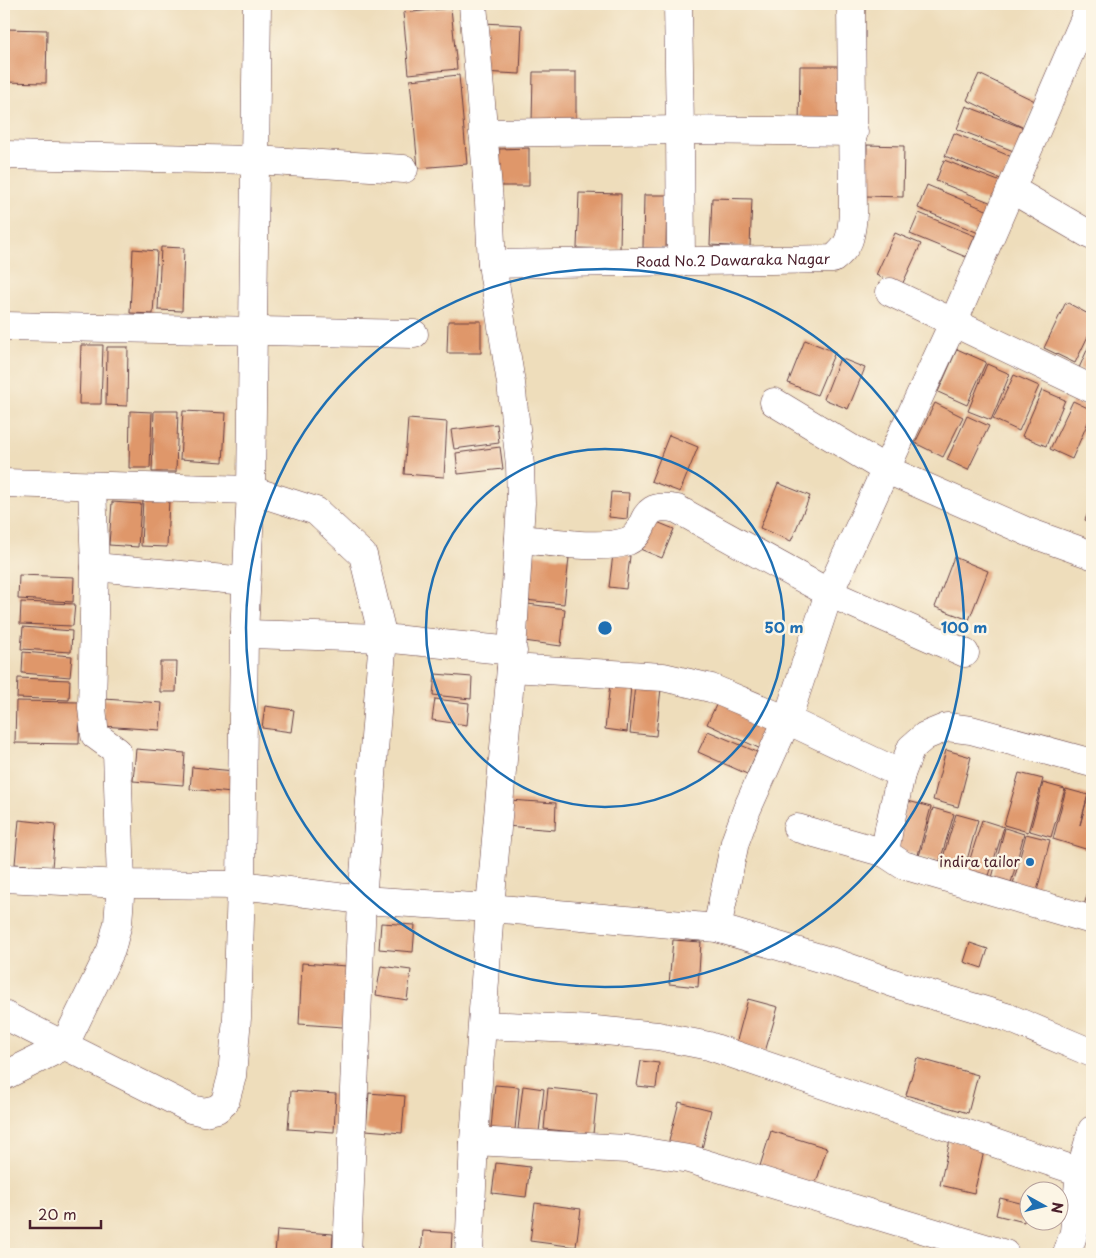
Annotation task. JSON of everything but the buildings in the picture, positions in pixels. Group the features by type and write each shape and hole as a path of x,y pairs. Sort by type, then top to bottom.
{"street":[{"path":"4,1015 191,1109 204,1112 217,1109 225,1102 232,1076 237,1018 241,886 244,634 251,490 257,4"},
{"path":"473,4 489,202 492,264 511,383 520,465 521,503 512,660 490,908 474,1141 475,1254"},
{"path":"678,4 682,262"},
{"name":"Road No.2 Dawaraka Nagar","path":"492,264 833,259 845,250 851,236 853,214 854,132 851,4"},
{"path":"717,928 735,842 747,809 787,720 829,593 954,321 1092,4"},
{"path":"483,133 680,130 854,132"},
{"path":"4,155 255,160 404,169"},
{"path":"1010,189 1092,236"},
{"path":"890,292 954,321 1092,389"},
{"path":"4,326 414,334"},
{"path":"774,402 885,469 1028,532 1092,556"},
{"path":"4,483 251,490 316,511 362,555 383,638 362,900 347,1254"},
{"path":"4,1076 64,1046 111,950 118,923 121,884 117,751 96,735 92,708 96,567 92,486"},
{"path":"519,539 609,545 628,540 634,536 644,517 658,507 665,506 677,509 829,593 965,653"},
{"path":"96,567 246,581"},
{"path":"244,634 383,638 512,660 663,677 711,688 787,720 901,774"},
{"path":"886,853 889,828 901,774 912,748 925,736 947,727 971,730 1092,763"},
{"path":"797,828 886,853 904,864 1092,920"},
{"path":"4,878 121,884 241,886 362,900 490,908 717,928 833,962 902,986 1009,1018 1092,1053"},
{"path":"483,1025 595,1030 658,1036 709,1046 1080,1172"},
{"path":"1078,1241 1080,1172 1092,1130"},
{"path":"474,1141 627,1149 688,1159 1005,1254"}],"place":[{"name":"indira tailor","path":"1030,862"}]}
